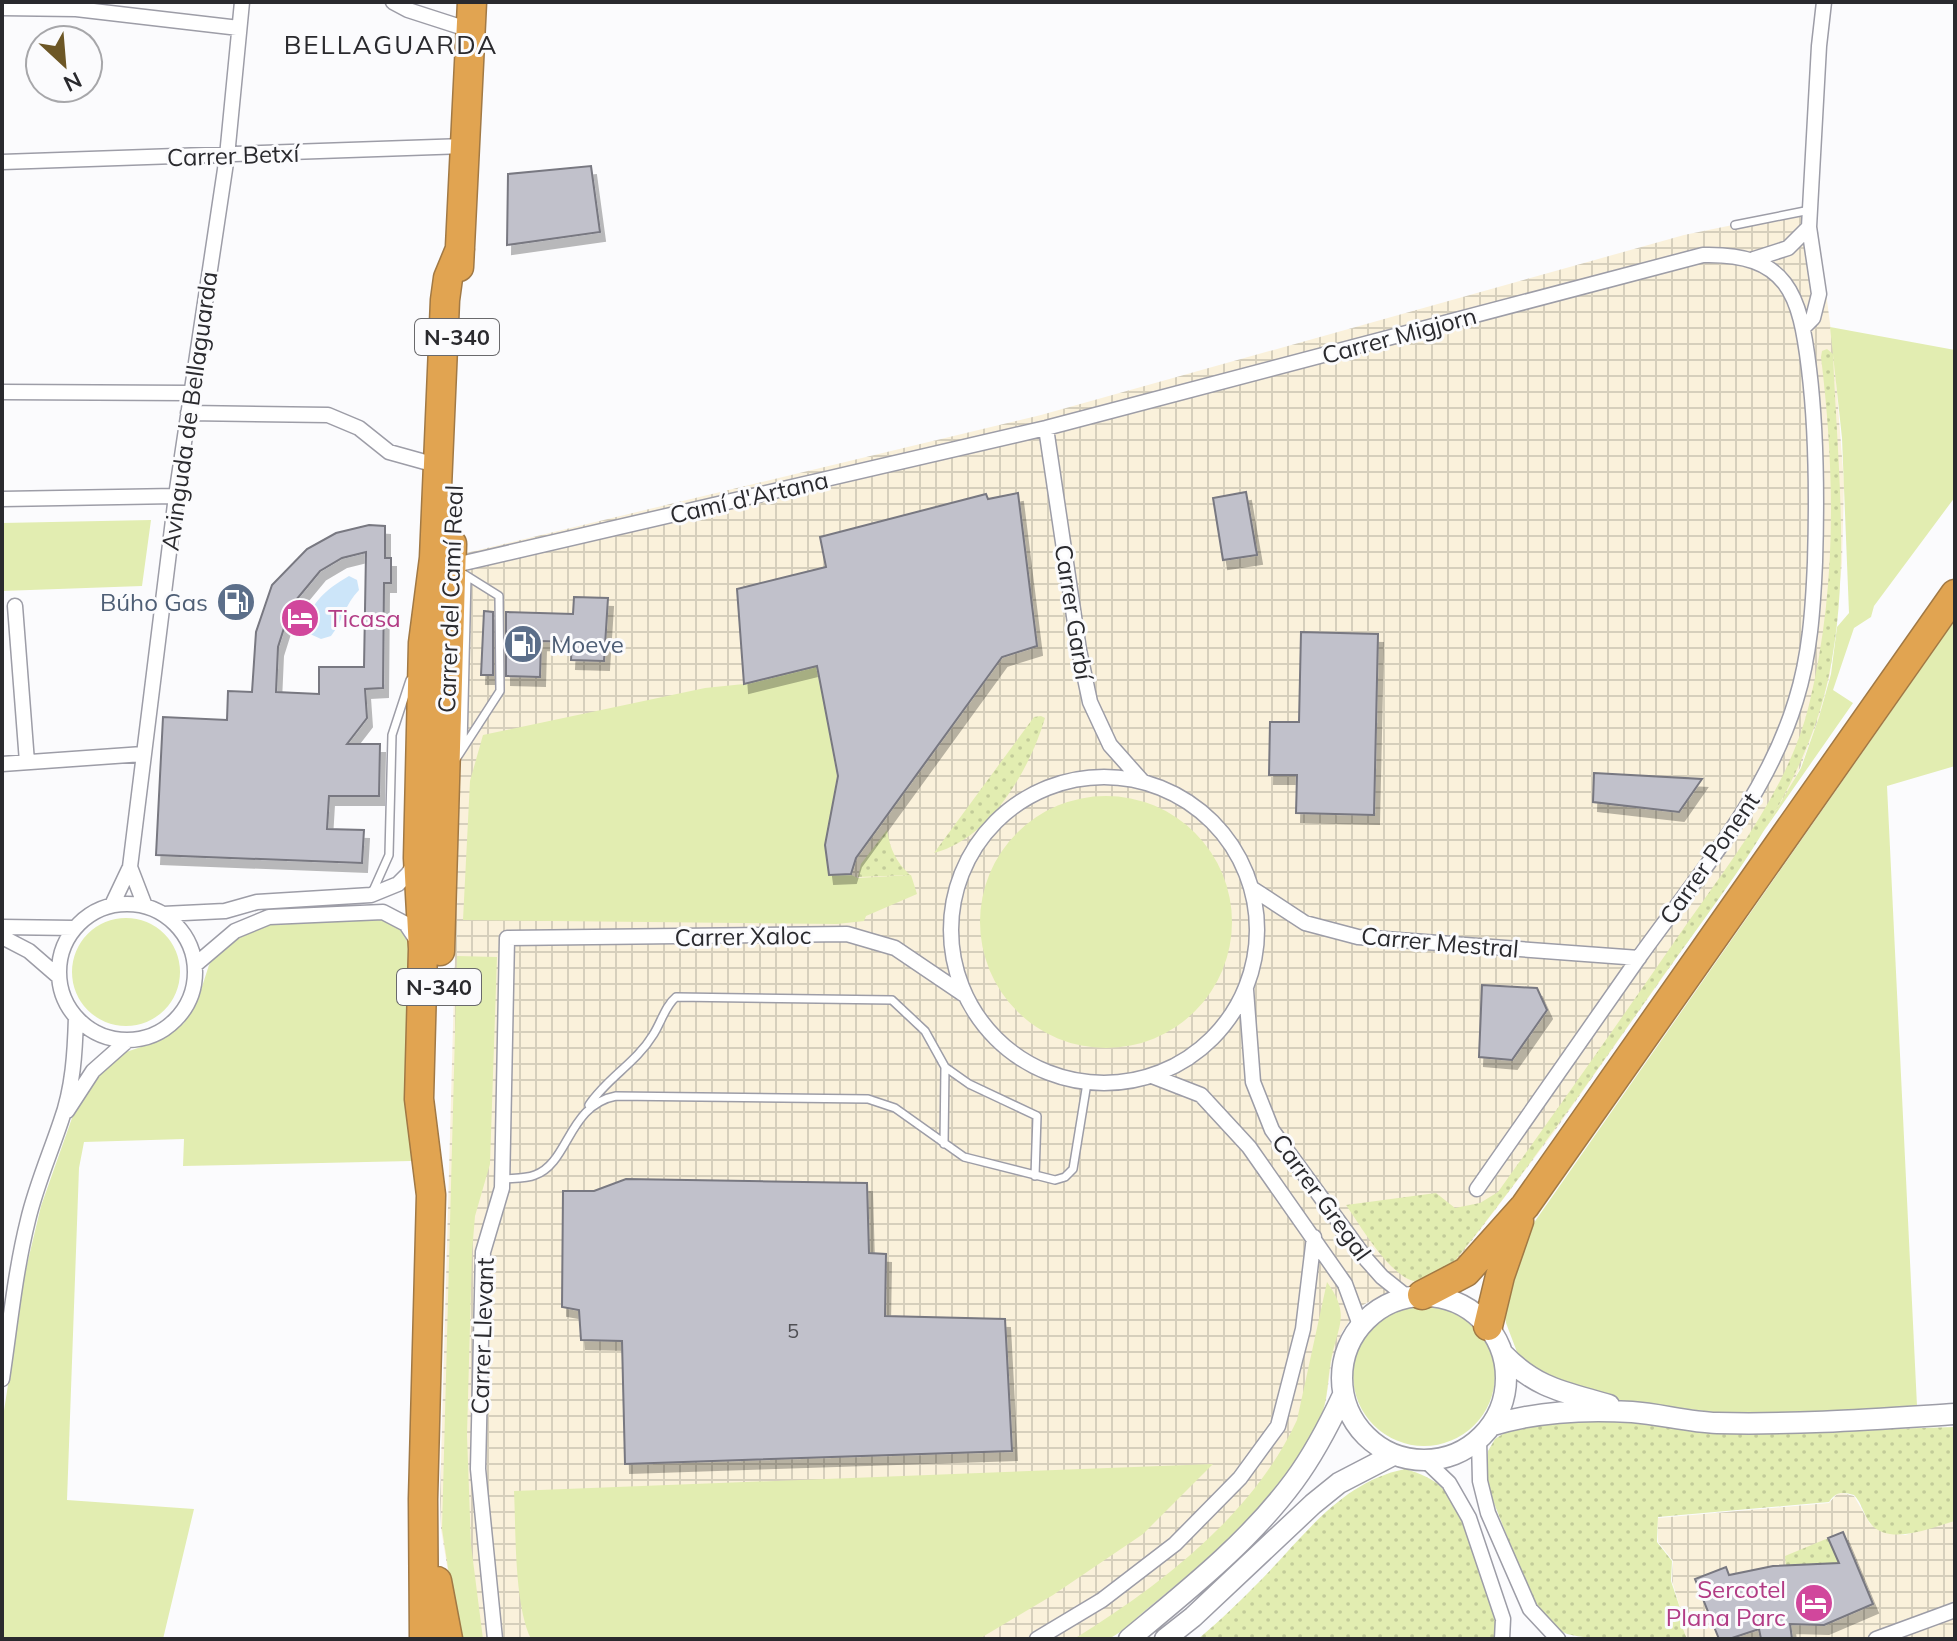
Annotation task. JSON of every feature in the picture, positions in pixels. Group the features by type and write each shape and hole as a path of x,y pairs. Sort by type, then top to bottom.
{"highway":[{"name":"Carrer del Camí Real","path":"431,1195 445,778 459,571 460,249 471,16"},
{"path":"431,1195 419,1099 423,949 418,858 423,643 425,585 434,558 445,300 448,278 460,249"},
{"path":"1414,1296 1466,1272 1525,1206 1955,594"},
{"name":"N-340","path":"424,1639 423,1499 431,1195"},
{"path":"1488,1326 1500,1276 1525,1206"},
{"path":"423,1499 448,1639"}],"main road":[{"path":"1632,1412 1541,1384 1522,1374 1503,1354 1488,1326 1470,1309 1447,1299 1414,1296 1380,1308 1360,1325 1347,1346 1341,1370 1343,1395 1352,1419 1368,1439 1393,1455 1425,1460 1455,1454 1486,1432 1545,1412 1632,1412 1713,1423 1820,1423 1955,1414"},
{"path":"1486,1432 1505,1389 1503,1354"},
{"path":"1129,1639 1189,1589 1278,1503 1321,1441 1343,1395"},
{"path":"1165,1639 1339,1483 1393,1455"}],"street":[{"name":"Avinguda de Bellaguarda","path":"112,905 130,867 190,393 227,156 242,2"},
{"path":"393,2 408,10 471,16"},
{"path":"1804,327 1813,318 1819,294 1809,227 1824,2"},
{"path":"2,8 72,5 239,28"},
{"name":"Carrer Betxí","path":"2,162 465,146"},
{"path":"1754,259 1788,248 1809,227"},
{"name":"Carrer Migjorn","path":"1046,428 1703,255 1731,254 1754,259"},
{"name":"Carrer Ponent","path":"1477,1189 1746,810 1782,739 1804,671 1810,636 1817,503 1815,420 1804,327 1787,288 1772,270 1754,259"},
{"path":"2,392 190,393"},
{"path":"188,413 328,415 359,428 389,452 425,462"},
{"name":"Camí d'Artana","path":"459,571 1046,428"},
{"name":"Carrer Garbí","path":"1046,428 1079,650 1090,702 1110,745 1142,781"},
{"path":"2,499 176,496"},
{"path":"15,606 27,762"},
{"path":"2,764 143,754"},
{"path":"1093,776 1142,781 1180,796 1212,820 1237,852 1253,889 1258,940 1246,989 1223,1027 1191,1057 1152,1076 1120,1083 1087,1083 1036,1069 993,1038 963,994 950,946 953,897 971,851 1003,814 1045,787 1093,776"},
{"path":"163,914 225,911 257,902 371,895 398,884 418,858"},
{"name":"Avinguda de Bellaguarda","path":"130,867 145,906"},
{"name":"Carrer Mestral","path":"1253,889 1305,923 1358,937 1639,958"},
{"path":"112,905 145,906 163,914 179,927 190,945 195,965 193,987 184,1008 170,1024 150,1036 128,1040 100,1033 76,1017 64,999 59,977 60,960 74,928 91,913 112,905"},
{"path":"195,965 235,931 269,917 383,912 406,924 423,949"},
{"path":"2,927 74,928"},
{"name":"Carrer Xaloc","path":"507,938 847,934 895,948 963,994"},
{"path":"2,937 29,951 59,977"},
{"name":"Carrer Llevant","path":"495,1639 478,1469 483,1252 502,1188 507,938"},
{"name":"Carrer Gregal","path":"1246,989 1253,1082 1272,1130 1366,1259 1382,1277 1414,1296"},
{"path":"2,1379 28,1220 43,1167 62,1118 75,1060 76,1017"},
{"path":"62,1118 93,1071 128,1040"},
{"name":"Carrer Gregal","path":"1152,1076 1201,1095 1249,1147 1345,1284 1360,1325"},
{"path":"1037,1639 1102,1600 1175,1544 1240,1478 1278,1426 1303,1329 1314,1237"},
{"path":"1486,1432 1480,1481 1488,1513 1530,1609 1558,1639"},
{"path":"1425,1460 1449,1483 1469,1518 1503,1619 1502,1639"},
{"path":"1876,1639 1914,1632 1955,1610"}],"lane":[{"path":"1735,225 1810,210"},
{"path":"424,478 425,462 439,432"},
{"path":"459,571 463,749"},
{"path":"445,778 500,691 499,596 459,571"},
{"path":"371,895 389,855 392,735 423,643"},
{"path":"502,1179 530,1177 544,1170 604,1085 646,1046 676,997 897,1002 925,1031 945,1067 986,1093 1037,1116 1035,1176"},
{"path":"944,1144 945,1067"},
{"path":"581,1117 596,1104 616,1096 868,1099 895,1108 964,1157 1055,1180 1065,1177 1073,1169 1087,1083"}],"shaded area":[{"path":"1815,208 1834,354 1844,483 1842,563 1830,674 1819,717 1800,768 1783,801 1736,873 1554,1132 1458,1259 1456,1272 1417,1286 1390,1291 1363,1305 1352,1317 1342,1332 1332,1358 1321,1417 1305,1449 1264,1503 1202,1564 1109,1639 459,1639 441,1529 440,1499 466,553 1041,415 1684,235"},
{"path":"1842,1493 1854,1496 1870,1524 1883,1532 1905,1535 1955,1520 1955,1639 1687,1639 1672,1581 1673,1561 1658,1542 1658,1518 1829,1503"}],"green space":[{"path":"1830,327 1955,350 1955,497 1874,606 1871,617 1854,628 1833,690 1853,703 1763,832 1801,768 1831,674 1837,627 1849,613 1842,438"},
{"path":"1827,349 1833,354 1841,514 1839,595 1829,675 1801,761 1781,801 1733,878 1557,1125 1457,1258 1454,1272 1424,1282 1413,1281 1402,1275 1380,1253 1346,1205 1436,1193 1455,1208 1480,1203 1498,1192 1740,848 1788,765 1809,705 1825,618 1831,488 1821,357 1822,351"},
{"path":"151,520 142,586 2,591 2,523"},
{"path":"1955,620 1955,766 1887,786 1917,1406 1792,1414 1712,1412 1609,1399 1543,1378 1520,1360 1503,1306 1524,1237"},
{"path":"817,666 837,776 825,846 829,875 858,878 911,875 917,894 866,916 864,921 837,924 463,920 470,781 483,735 705,688 744,684"},
{"path":"1034,717 1045,718 1029,759 1005,799 973,833 934,853"},
{"path":"1094,796 1118,796 1143,801 1166,811 1186,824 1204,842 1227,885 1232,922 1230,947 1223,970 1204,1002 1186,1020 1143,1043 1118,1048 1094,1048 1069,1043 1046,1033 1026,1020 1008,1002 985,959 980,934 980,910 985,885 995,862 1008,842 1026,824 1069,801"},
{"path":"887,830 894,855 910,875 858,877 861,864"},
{"path":"126,918 147,922 164,934 176,951 180,972 176,993 164,1010 147,1022 126,1026 105,1022 88,1010 76,993 72,972 76,951 88,934 105,922"},
{"path":"375,919 399,928 414,951 411,1161 183,1166 184,1139 84,1142 79,1168 67,1500 194,1509 163,1639 2,1639 2,1424 25,1273 41,1206 72,1118 97,1075 123,1053 162,1040 184,1023 198,999 209,965 240,933 279,921"},
{"path":"457,956 497,957 490,1164 475,1216 472,1252 467,1435 471,1545 483,1639 459,1639 442,1529"},
{"path":"1327,1282 1338,1302 1341,1318 1330,1363 1325,1405 1305,1448 1288,1473 1224,1543 1121,1631 1106,1639 1074,1639 1171,1571 1202,1545 1256,1487 1297,1420"},
{"path":"1424,1304 1451,1310 1474,1325 1489,1348 1495,1375 1489,1402 1474,1425 1451,1440 1424,1446 1397,1440 1374,1425 1359,1402 1353,1375 1359,1348 1374,1325 1397,1310"},
{"path":"1589,1418 1787,1432 1955,1427 1955,1521 1923,1531 1888,1534 1870,1523 1854,1495 1843,1493 1837,1494 1829,1502 1658,1517 1657,1542 1672,1561 1671,1581 1687,1639 1608,1639 1567,1634 1553,1625 1534,1604 1486,1483 1488,1451 1495,1439 1512,1428"},
{"path":"1213,1464 1143,1534 1053,1595 979,1639 531,1639 521,1607 514,1491"},
{"path":"1405,1469 1426,1476 1439,1485 1452,1501 1487,1583 1497,1639 1198,1639 1343,1498 1382,1476"},
{"path":"1843,1532 1857,1564 1828,1576 1786,1568 1785,1556"}],"water":[{"path":"349,576 357,580 359,590 331,636 321,639 310,634 313,607 325,593"}],"building":[{"path":"591,166 600,232 507,245 508,174"},
{"path":"1246,492 1257,555 1223,560 1213,498"},
{"path":"1018,493 1037,646 1002,657 856,858 851,874 829,875 825,845 838,776 817,666 744,684 737,589 826,567 820,537 986,494 988,499"},
{"path":"369,525 385,526 385,558 391,558 391,583 384,583 383,688 365,689 367,718 347,744 380,744 379,796 329,796 327,829 364,830 362,863 156,855 163,717 227,720 228,691 252,692 256,632 272,585 307,549 336,533","holes":["366,552 364,667 319,667 319,694 276,692 278,647 291,606 320,571 342,558"]},
{"path":"574,597 608,598 604,661 571,660 572,642 541,641 540,677 506,676 506,612 573,614"},
{"path":"484,611 493,612 493,675 481,675"},
{"path":"1301,632 1378,634 1374,815 1296,813 1297,775 1269,775 1270,722 1299,722"},
{"path":"1594,773 1702,779 1679,812 1593,802"},
{"path":"1482,985 1537,988 1547,1010 1512,1060 1479,1057"},
{"path":"626,1179 867,1183 869,1253 886,1254 885,1316 1005,1319 1012,1451 625,1464 622,1341 581,1340 579,1310 562,1307 563,1191 594,1191"},
{"name":"Sercotel Plana Parc","path":"1843,1532 1873,1604 1824,1625 1790,1624 1792,1639 1761,1639 1759,1629 1729,1639 1719,1639 1695,1579 1726,1567 1729,1575 1773,1566 1839,1563 1828,1538"}],"place":[{"name":"Búho Gas","path":"236,602"},
{"name":"Ticasa","path":"300,618"},
{"name":"Moeve","path":"523,644"},
{"name":"Sercotel Plana Parc","path":"1814,1603"}],"district":[{"name":"BELLAGUARDA","path":"391,44"}]}
